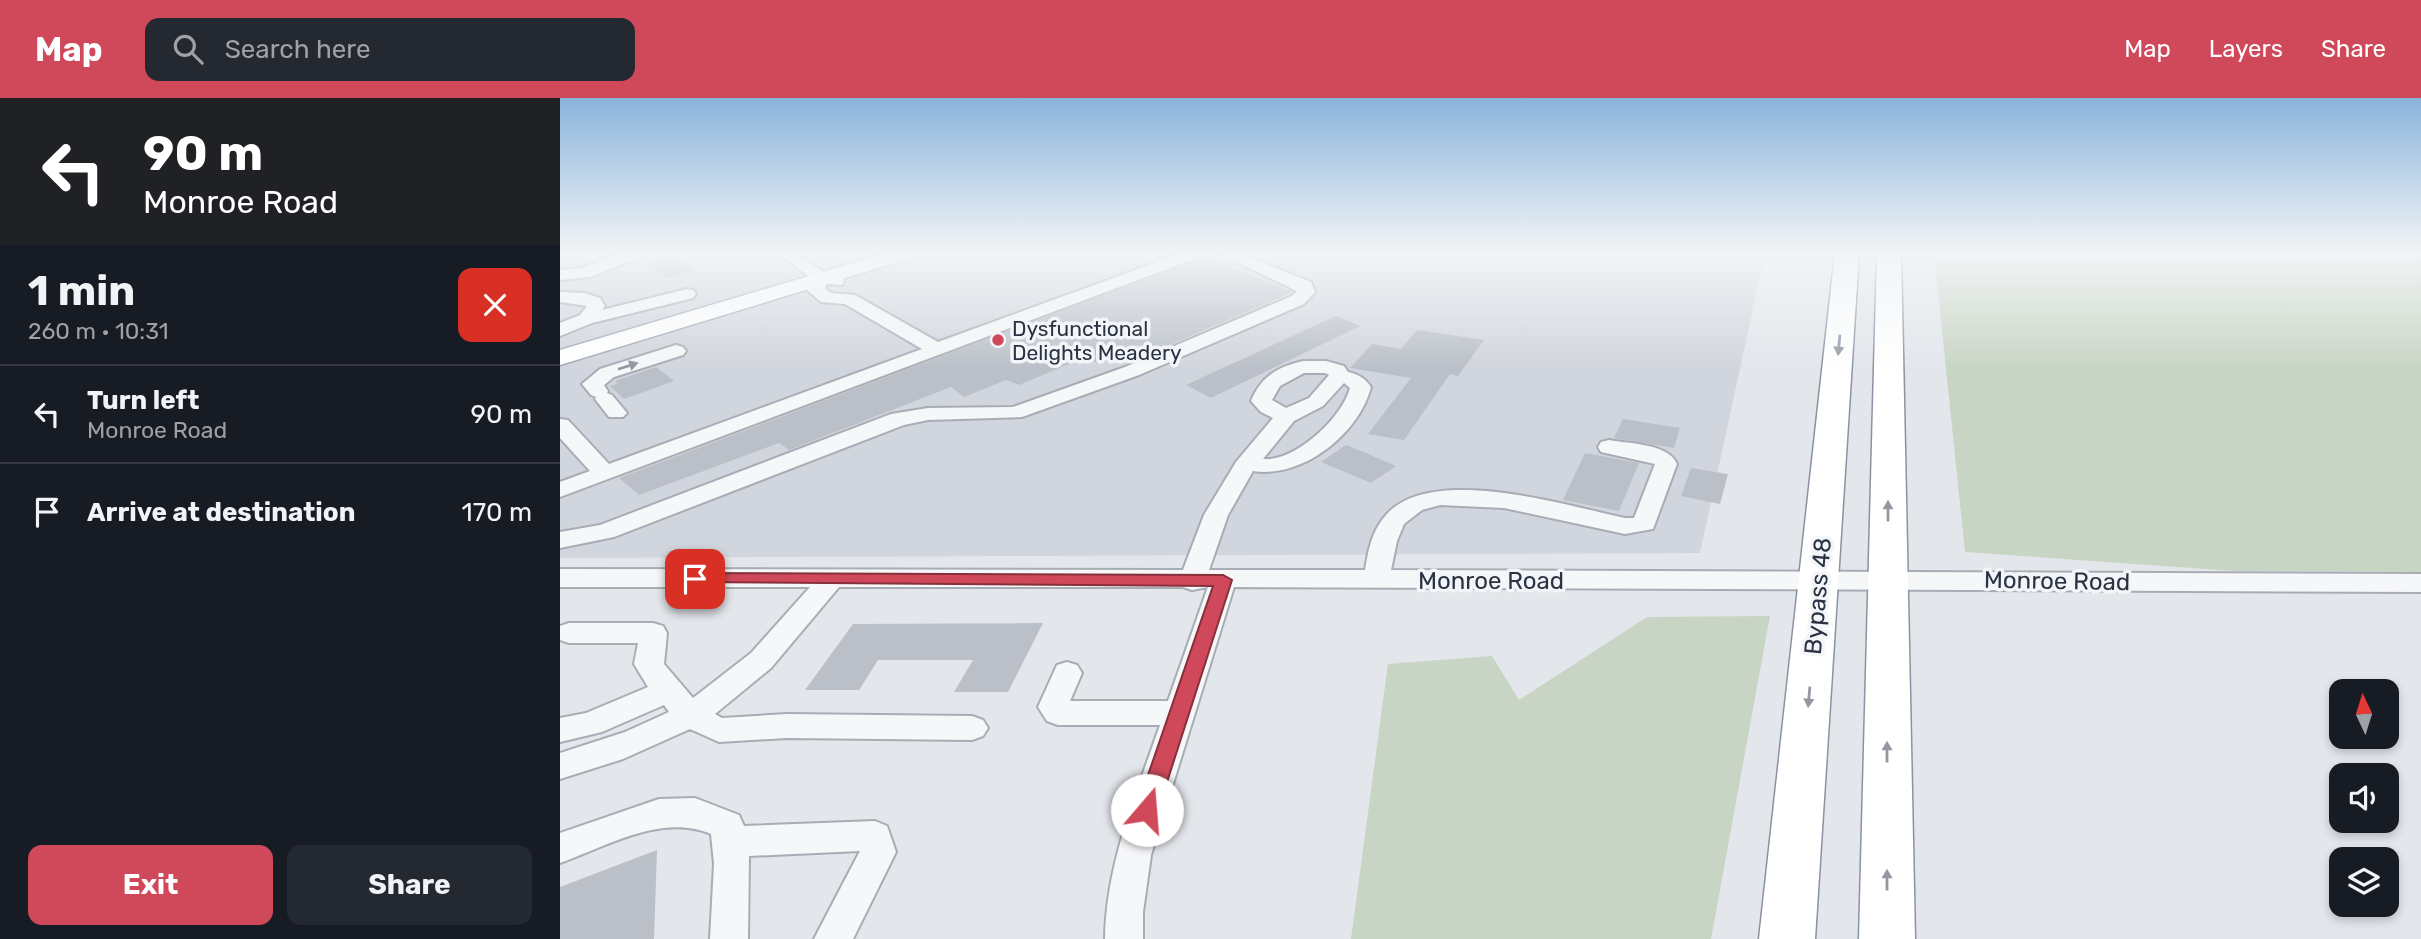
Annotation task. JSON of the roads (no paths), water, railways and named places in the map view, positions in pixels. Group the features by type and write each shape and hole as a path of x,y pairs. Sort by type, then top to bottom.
{"highway":[{"name":"Bypass 48","path":"1787,939 1844,292"},
{"path":"1887,939 1889,292"}],"main road":[{"path":"562,358 775,292"}],"street":[{"path":"819,292 827,298 849,299 936,349"},
{"path":"560,490 1090,292"},
{"path":"560,540 605,532 899,419 928,414 1015,413 1132,371 1298,300 1306,292"},
{"path":"560,330 586,319 687,294"},
{"path":"560,297 584,298 594,302 596,306 586,319"},
{"path":"606,401 592,384 607,373 676,351"},
{"path":"1286,416 1268,408 1261,401 1264,392 1289,370 1311,364 1337,370 1339,376"},
{"path":"1124,939 1124,912 1133,855 1179,713 1208,580 1216,516 1228,490 1286,416 1316,402 1339,376"},
{"path":"1247,463 1274,466 1327,438 1349,414 1360,394 1361,387 1352,379 1339,376"},
{"path":"560,425 606,472"},
{"path":"1376,581 1383,545 1397,516 1418,503 1442,496 1460,495 1511,502 1625,526 1644,524 1666,464 1664,459 1651,454 1609,447"},
{"name":"Monroe Road","path":"560,578 1376,581 1887,579 2421,583"},
{"path":"560,766 610,751 691,716 748,673 774,648 831,579"},
{"path":"569,633 653,633 649,664 654,675 691,716 719,730 787,726 972,728"},
{"path":"1067,673 1054,707 1058,713 1179,713"},
{"path":"560,730 591,724 668,691"},
{"path":"560,848 659,813 695,812 727,825 732,864 729,939"},
{"path":"729,842 875,836 878,852 833,939"}],"place":[{"name":"Dysfunctional Delights Meadery","path":"998,340"}]}
